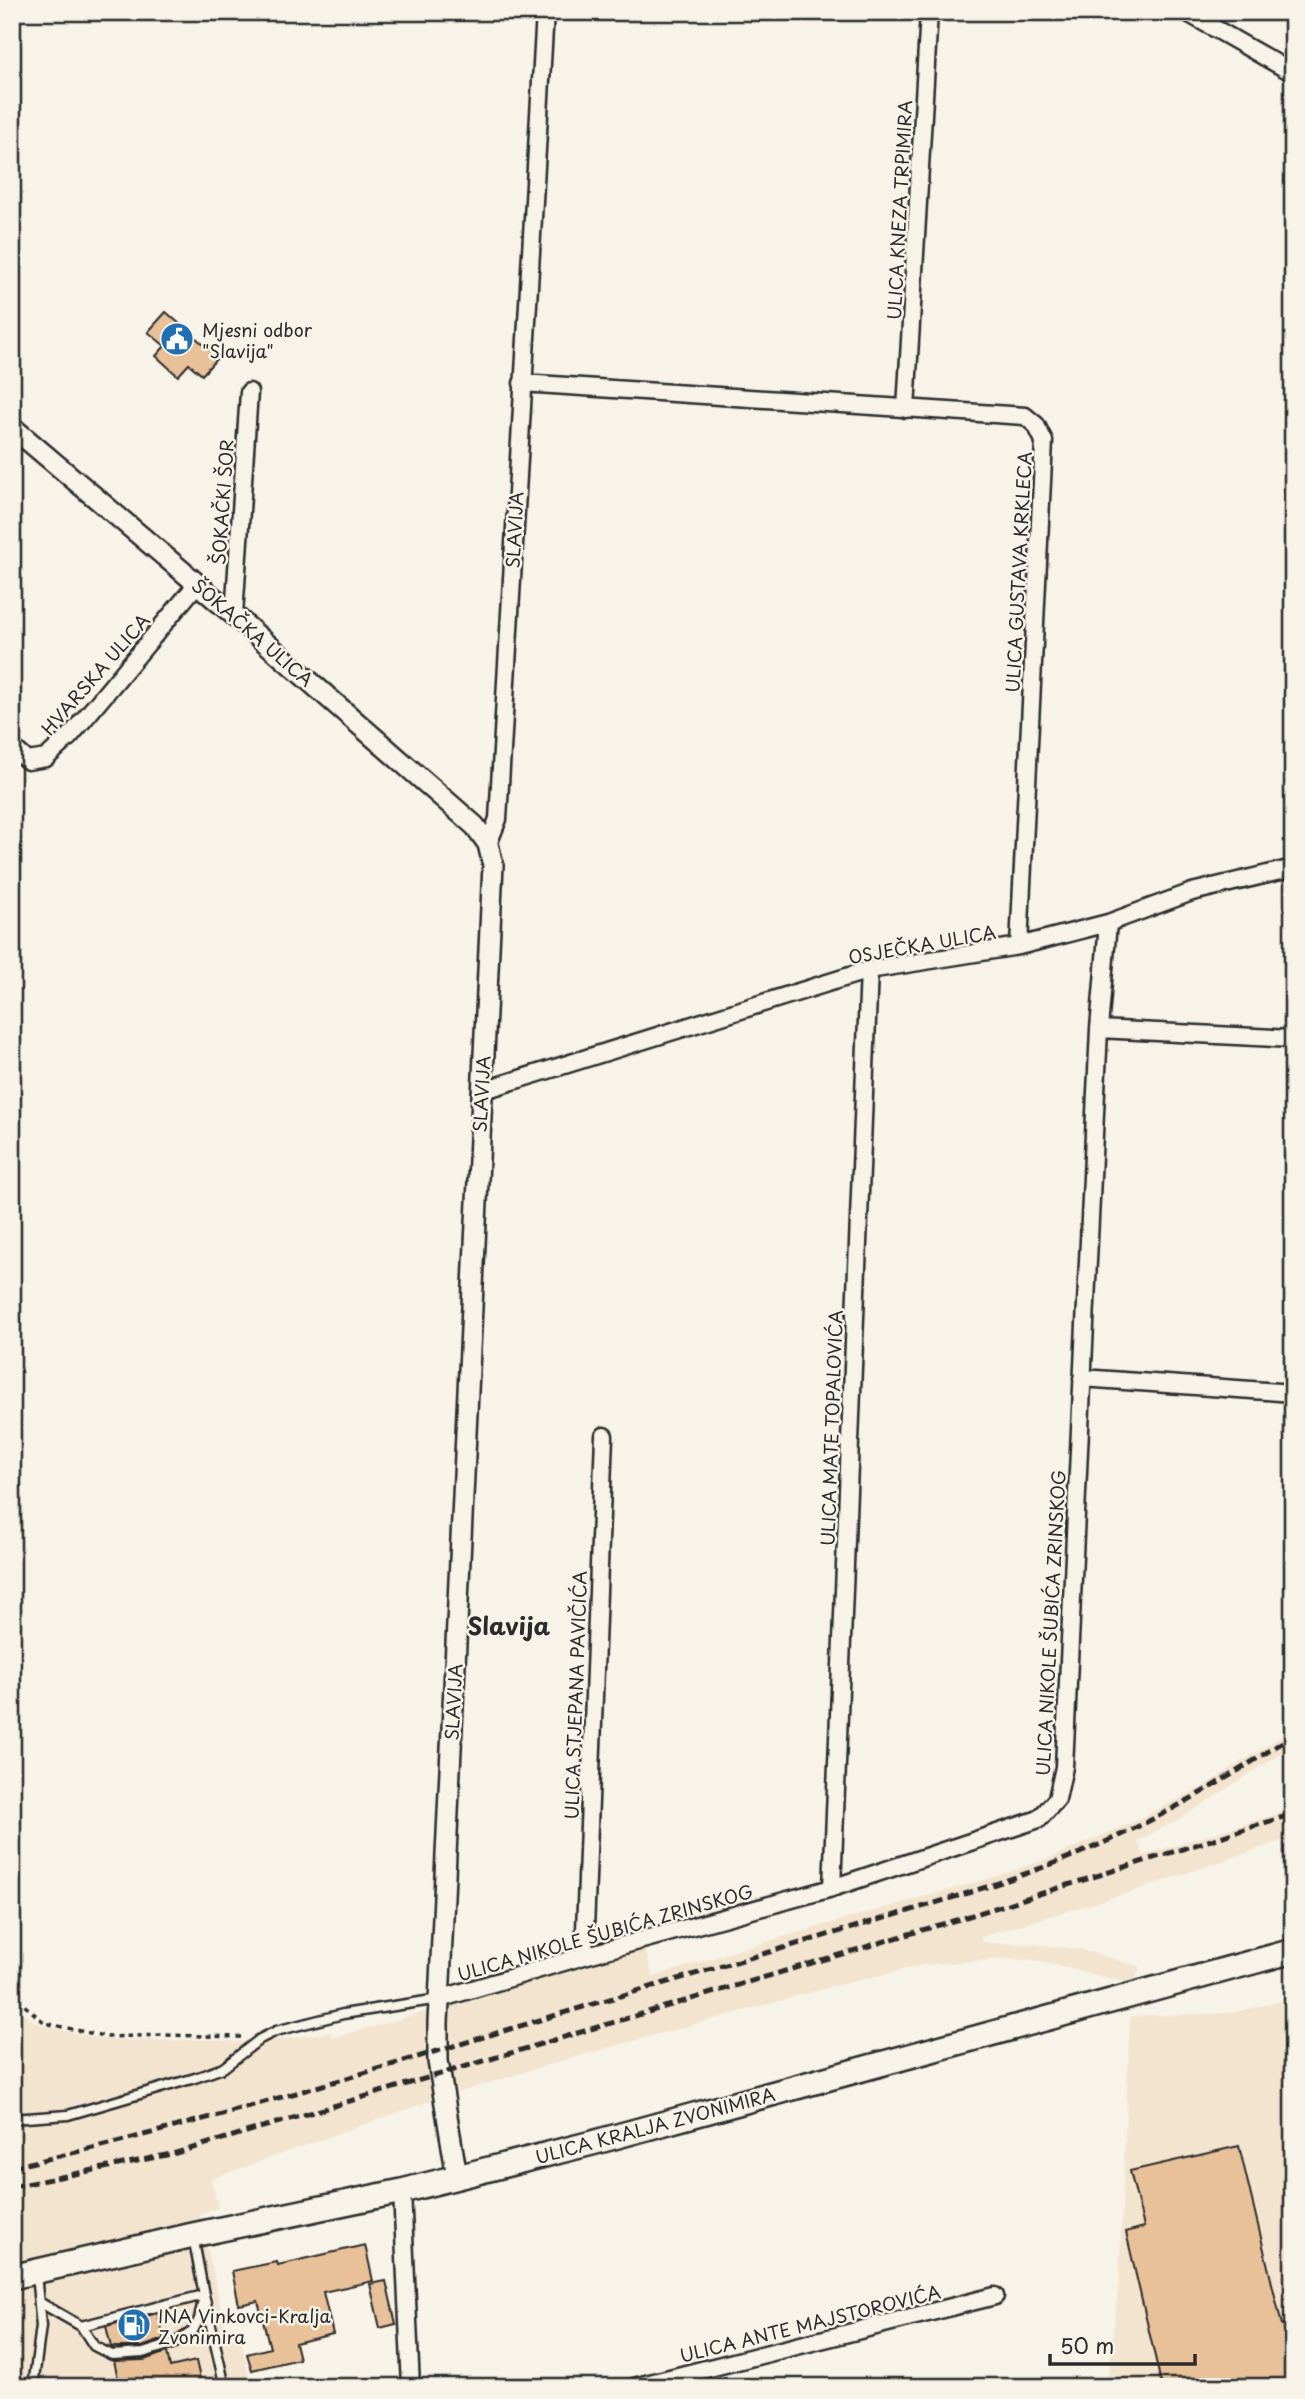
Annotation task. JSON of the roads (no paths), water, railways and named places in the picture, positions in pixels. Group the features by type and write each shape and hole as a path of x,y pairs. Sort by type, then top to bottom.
{"main road":[{"name":"ULICA KRALJA ZVONIMIRA","path":"12,2277 193,2235 402,2192 592,2143 1293,1951"}],"street":[{"name":"SLAVIJA","path":"457,2177 438,2062 439,1999 493,865 488,844 498,819 545,12"},
{"name":"ULICA KNEZA TRPIMIRA","path":"906,409 929,12"},
{"path":"1186,12 1293,73"},
{"name":"ULICA GUSTAVA KRKLECA","path":"522,383 1025,416 1036,425 1044,440 1019,946"},
{"name":"ŠOKAČKI ŠOR","path":"234,615 248,392"},
{"name":"ŠOKAČKA ULICA","path":"12,427 234,615 475,826 488,844"},
{"name":"HVARSKA ULICA","path":"12,747 28,761 46,758 70,736 197,584"},
{"name":"OSJEČKA ULICA","path":"481,1091 869,970 1019,946 1108,923 1192,892 1293,868"},
{"name":"ULICA NIKOLE ŠUBIĆA ZRINSKOG","path":"439,1999 832,1888 1040,1819 1057,1799 1063,1767 1099,1029 1108,923"},
{"name":"ULICA MATE TOPALOVIĆA","path":"832,1888 869,970"},
{"path":"1099,1029 1293,1039"},
{"path":"1082,1378 1293,1393"},
{"name":"ULICA STJEPANA PAVIČIĆA","path":"584,1956 604,1436"},
{"path":"402,2192 411,2387"},
{"name":"ULICA ANTE MAJSTOROVIĆA","path":"635,2387 995,2296"}],"lane":[{"path":"12,2119 68,2115 195,2078 223,2068 260,2039 276,2031 344,2014 439,1999"},
{"path":"193,2235 225,2387"},
{"path":"33,2387 41,2326 36,2271"},
{"path":"39,2302 81,2326 94,2346 112,2355 143,2353 175,2343 194,2331 204,2295"},
{"path":"81,2326 204,2295"}],"railway":[{"path":"12,2167 163,2130 312,2088 1015,1877 1103,1843 1152,1819 1224,1779 1293,1735"},
{"path":"12,2187 176,2153 976,1914 1293,1814"}],"place":[{"name":"Mjesni odbor \"Slavija\"","path":"177,339"},
{"name":"INA Vinkovci-Kralja Zvonimira","path":"134,2325"}],"district":[{"name":"Slavija","path":"509,1625"}]}
